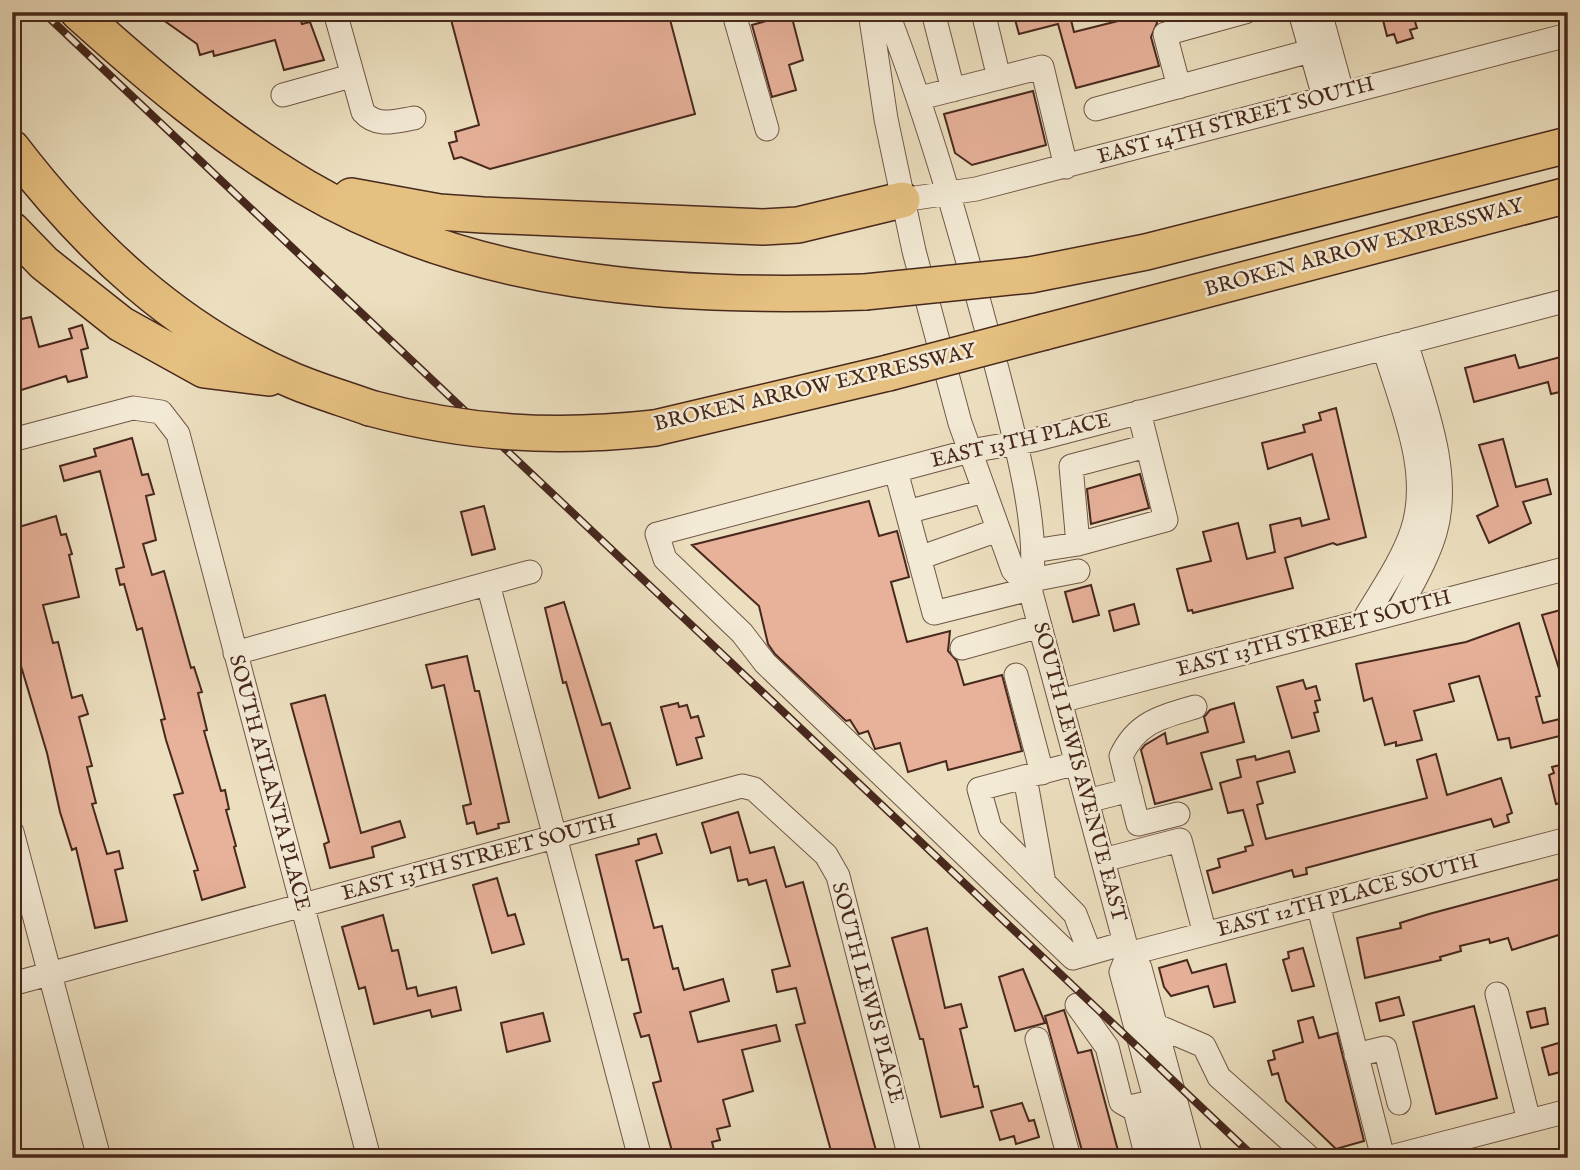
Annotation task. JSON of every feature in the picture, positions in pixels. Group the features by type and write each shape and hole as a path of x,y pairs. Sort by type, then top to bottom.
{"highway":[{"path":"78,12 206,121 307,188 412,237 465,256 567,279 733,293 865,292 1030,275 1146,252 1565,145"},
{"name":"BROKEN ARROW EXPRESSWAY","path":"12,148 75,226 148,293 199,331 295,382 370,408 425,422 504,432 592,435 655,428 888,373 1568,195"},
{"path":"307,188 439,212 763,228 798,225 902,200"},
{"path":"12,230 44,263 121,324 204,370 295,382"}],"street":[{"path":"335,12 363,112 369,118 382,123 414,118"},
{"path":"740,12 736,21 767,129"},
{"name":"SOUTH LEWIS AVENUE EAST","path":"870,12 884,109 902,200 970,451 1013,570 1031,585"},
{"name":"SOUTH LEWIS AVENUE EAST","path":"887,12 920,98 951,194 1016,444 1032,551 1031,585 1040,626 1126,949 1140,968 1191,1158"},
{"path":"933,12 953,90"},
{"path":"982,12 999,78"},
{"path":"1179,87 1165,34 1245,12"},
{"path":"1300,12 1320,49 1333,95"},
{"path":"1320,12 1320,49"},
{"name":"EAST 14TH STREET SOUTH","path":"902,200 951,194 1066,167 1568,35"},
{"path":"1096,109 1320,49"},
{"path":"905,59 943,50"},
{"path":"920,98 1042,67 1066,167"},
{"path":"283,95 351,76"},
{"name":"EAST 13TH PLACE","path":"1090,953 1073,958 885,779 665,559 657,534 970,451 1016,444 1568,300"},
{"path":"1395,345 1434,446 1440,477 1440,506 1432,542 1398,612"},
{"path":"1363,621 1402,554 1418,506 1419,481 1395,345"},
{"name":"SOUTH ATLANTA PLACE","path":"12,440 133,408 161,412 178,434 369,1158"},
{"path":"1032,551 1077,544 1166,520 1139,412"},
{"path":"1063,432 1071,466 1077,544"},
{"path":"1071,466 1147,446"},
{"path":"896,471 934,614 1078,571"},
{"path":"907,512 984,491"},
{"path":"919,558 998,530"},
{"name":"EAST 13TH STREET SOUTH","path":"1060,701 1568,568"},
{"path":"235,653 530,572"},
{"path":"488,584 640,1158"},
{"path":"962,648 1040,626"},
{"path":"1016,675 1035,745 1034,775 1044,883"},
{"path":"1150,678 1160,717"},
{"path":"1178,814 1138,824 1121,756 1140,727 1160,717 1195,707"},
{"path":"1035,745 1070,737"},
{"path":"1077,763 979,789 990,828 1075,914 1090,953"},
{"name":"EAST 13TH STREET SOUTH","path":"12,984 742,786"},
{"name":"SOUTH LEWIS PLACE","path":"742,786 754,789 827,855 838,876 910,1158"},
{"path":"1087,801 1130,790"},
{"path":"12,832 99,1158"},
{"name":"EAST 12TH PLACE SOUTH","path":"1090,953 1205,934 1568,839"},
{"path":"1103,860 1180,840 1205,934"},
{"path":"1318,904 1385,1158 1568,1111"},
{"name":"SOUTH LEWIS AVENUE EAST","path":"1126,949 1121,972 1145,1104 1171,1158"},
{"path":"1497,994 1529,1121"},
{"path":"1077,1005 1107,1047 1121,1102 1145,1104 1147,1158"},
{"path":"1157,1026 1204,1046 1219,1077 1310,1158"},
{"path":"1037,1040 1069,1158"},
{"path":"1356,1055 1385,1048 1399,1103"}],"building":[{"path":"152,12 269,12 271,18 298,12 302,24 310,22 324,60 284,70 275,40 214,56 213,51 200,55 197,44"},
{"path":"449,12 668,12 695,114 490,169 461,157 454,159 449,143 457,141 455,132 479,125"},
{"path":"1013,12 1084,12 1085,17 1071,20 1074,32 1154,12 1157,23 1151,37 1159,66 1076,88 1058,24 1019,34"},
{"path":"1381,12 1412,12 1417,28 1410,30 1413,38 1397,43 1394,34 1387,36"},
{"path":"791,14 803,60 789,65 796,90 772,97 752,25"},
{"path":"1033,91 1046,145 972,165 955,153 944,114"},
{"path":"31,317 39,347 72,338 69,329 82,325 88,348 81,350 87,377 68,382 66,376 12,393 12,321"},
{"path":"1515,355 1519,368 1568,355 1568,390 1551,394 1548,382 1474,402 1465,368"},
{"path":"1336,408 1366,537 1337,545 1333,543 1285,558 1293,588 1193,613 1192,610 1188,611 1177,569 1211,561 1203,532 1238,523 1247,559 1275,552 1270,525 1300,518 1302,526 1329,519 1312,454 1268,469 1262,443 1305,432 1303,425 1321,420 1319,413"},
{"path":"132,438 142,475 148,474 154,494 146,496 156,540 143,544 152,575 164,571 191,668 194,667 202,692 198,693 207,730 204,731 221,791 225,790 229,809 226,810 245,887 202,900 194,871 198,870 174,795 183,793 161,720 165,719 142,628 137,630 124,584 120,585 116,569 124,567 100,471 64,481 60,466 96,456 94,449"},
{"path":"1503,439 1516,487 1547,479 1551,494 1523,502 1531,523 1489,543 1477,516 1498,506 1479,445"},
{"path":"1140,474 1149,508 1091,524 1087,489"},
{"path":"869,501 879,536 897,531 909,577 891,582 907,642 950,631 948,651 957,661 964,685 1002,675 1022,751 948,770 946,761 908,772 900,743 875,749 868,731 859,734 850,720 846,721 775,654 768,644 759,606 692,545"},
{"path":"484,506 495,549 472,555 461,512"},
{"path":"56,516 61,535 66,534 72,554 69,555 79,597 43,605 53,643 58,642 72,698 82,695 88,714 79,717 92,766 87,767 96,803 92,804 107,854 119,851 123,868 115,870 127,921 95,928 76,848 72,850 60,812 47,753 12,636 12,529"},
{"path":"1091,585 1099,615 1073,622 1065,592"},
{"path":"564,602 602,725 610,723 630,788 599,798 566,682 563,683 545,608"},
{"path":"1134,604 1139,624 1114,631 1109,611"},
{"path":"1568,608 1568,688 1565,688 1542,615"},
{"path":"1519,623 1540,696 1536,697 1543,723 1568,717 1568,734 1511,748 1509,738 1498,740 1479,676 1449,684 1454,701 1414,711 1422,740 1396,746 1396,742 1385,745 1372,698 1364,701 1356,664 1466,642"},
{"path":"467,656 475,691 479,691 509,822 498,824 499,828 477,834 474,822 467,824 463,806 471,804 444,685 432,688 426,665"},
{"path":"1303,680 1306,689 1316,686 1320,700 1315,701 1318,712 1314,713 1319,731 1292,738 1277,687"},
{"path":"325,695 361,833 400,821 405,837 372,847 374,857 330,868 324,844 329,842 291,704"},
{"path":"678,703 679,707 687,705 691,718 698,716 704,736 696,738 702,758 677,765 661,707"},
{"path":"1234,703 1244,742 1201,753 1212,789 1155,804 1141,750 1165,733 1167,744 1208,732 1204,717 1210,710"},
{"path":"1289,751 1295,772 1257,782 1263,803 1257,805 1266,839 1427,798 1417,760 1436,754 1447,795 1501,778 1512,813 1507,815 1509,822 1494,827 1491,819 1306,868 1307,874 1294,877 1292,870 1213,893 1207,871 1220,867 1218,859 1246,851 1245,847 1253,845 1243,810 1228,813 1220,783 1241,777 1237,760 1255,756 1256,760"},
{"path":"1568,763 1568,809 1563,809 1561,803 1556,804 1549,775 1554,773 1552,767"},
{"path":"738,812 750,853 774,847 786,887 803,882 878,1158 833,1158 796,1025 805,1023 796,988 777,992 772,970 790,966 766,880 749,885 747,879 738,881 730,847 711,853 702,823"},
{"path":"656,834 662,853 636,861 654,928 662,926 673,969 678,968 684,990 723,979 729,1001 690,1012 698,1042 776,1025 780,1041 742,1050 753,1091 723,1100 730,1126 717,1129 720,1140 712,1142 716,1158 674,1158 653,1083 661,1081 649,1035 641,1037 634,1014 641,1012 628,959 622,960 596,855 639,844 638,839"},
{"path":"497,878 508,916 515,914 524,944 492,953 473,885"},
{"path":"1563,878 1568,896 1568,932 1512,950 1508,938 1490,943 1489,939 1460,946 1461,951 1440,957 1441,960 1365,978 1357,938 1401,928 1400,923 1429,914"},
{"path":"383,915 392,951 398,950 407,989 416,987 418,996 456,987 461,1010 432,1017 430,1010 374,1024 365,987 359,989 342,927"},
{"path":"927,928 945,1008 961,1004 967,1027 960,1029 974,1087 978,1086 983,1107 941,1117 923,1039 920,1039 892,938"},
{"path":"1303,948 1314,986 1292,991 1283,960 1289,958 1288,952"},
{"path":"1187,960 1192,973 1226,964 1235,1002 1214,1007 1208,986 1171,996 1164,987 1159,968"},
{"path":"1023,969 1045,1023 1015,1031 999,977"},
{"path":"1399,997 1404,1015 1380,1021 1376,1003"},
{"path":"1474,1006 1497,1098 1436,1114 1413,1022"},
{"path":"1545,1008 1548,1024 1531,1028 1527,1012"},
{"path":"1064,1010 1078,1053 1091,1050 1120,1158 1084,1158 1045,1016"},
{"path":"543,1013 550,1041 507,1052 501,1023"},
{"path":"1313,1017 1319,1038 1337,1033 1364,1141 1336,1149 1286,1101 1278,1073 1272,1075 1268,1061 1275,1059 1273,1051 1303,1042 1298,1021"},
{"path":"1568,1040 1568,1070 1549,1075 1542,1048"},
{"path":"1022,1103 1029,1121 1034,1120 1039,1137 1016,1144 1014,1136 1000,1140 991,1111"}],"railway":[{"path":"43,12 1255,1158"}]}
